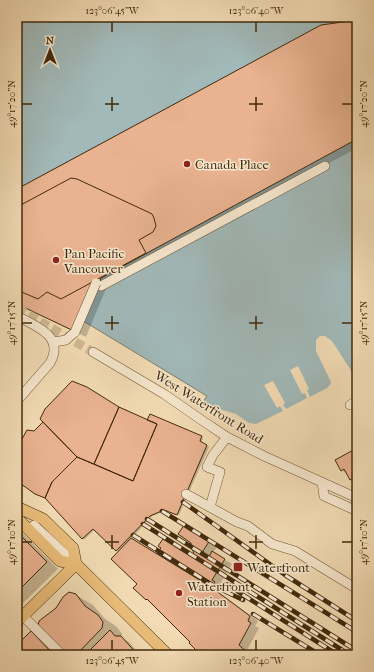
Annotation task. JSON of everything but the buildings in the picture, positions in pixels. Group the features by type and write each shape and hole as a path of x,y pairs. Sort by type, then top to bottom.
{"main road":[{"path":"17,507 43,519 73,548 76,564"},
{"path":"17,518 60,561 76,564 168,655"},
{"path":"20,619 76,564"}],"street":[{"path":"54,346 66,340 74,332 98,285 325,166"},
{"path":"17,316 44,330 54,346 54,356 50,363 17,401"},
{"name":"West Waterfront Road","path":"93,352 164,394 227,436 264,456 357,498"},
{"path":"210,507 220,472 208,467 213,455 227,436"},
{"path":"322,482 324,496 357,510"},
{"path":"186,494 237,522 248,526 272,544 296,551 357,589"},
{"path":"34,525 76,564"},
{"path":"20,619 62,655"}],"water":[{"path":"17,17 357,17 357,388 330,345 325,342 321,346 338,386 261,432 217,416 201,405 207,396 85,322 17,290"}],"pier":[{"path":"320,336 325,336 332,341 357,380 357,390 329,346 325,344 323,349 339,380 340,386 338,392 262,434 246,429 242,432 203,409 219,409 236,414 249,423 256,424 283,411 280,406 277,408 264,385 273,381 285,403 283,405 286,409 307,398 305,393 302,394 290,370 298,366 309,389 307,390 310,397 327,388 331,382 316,351 316,340"}],"tunnel":[{"path":"17,308 93,352"}],"railway":[{"path":"183,502 285,575 357,621"},
{"path":"162,511 357,632"},
{"path":"147,519 357,651"},
{"path":"143,524 350,655"},
{"path":"133,535 214,586 243,600"},
{"path":"228,584 338,655"},
{"path":"253,614 320,655"}],"place":[{"name":"Canada Place","path":"187,164"},
{"name":"Pan Pacific Vancouver","path":"56,260"},
{"name":"Waterfront","path":"238,567"},
{"name":"Waterfront Station","path":"179,593"}]}
